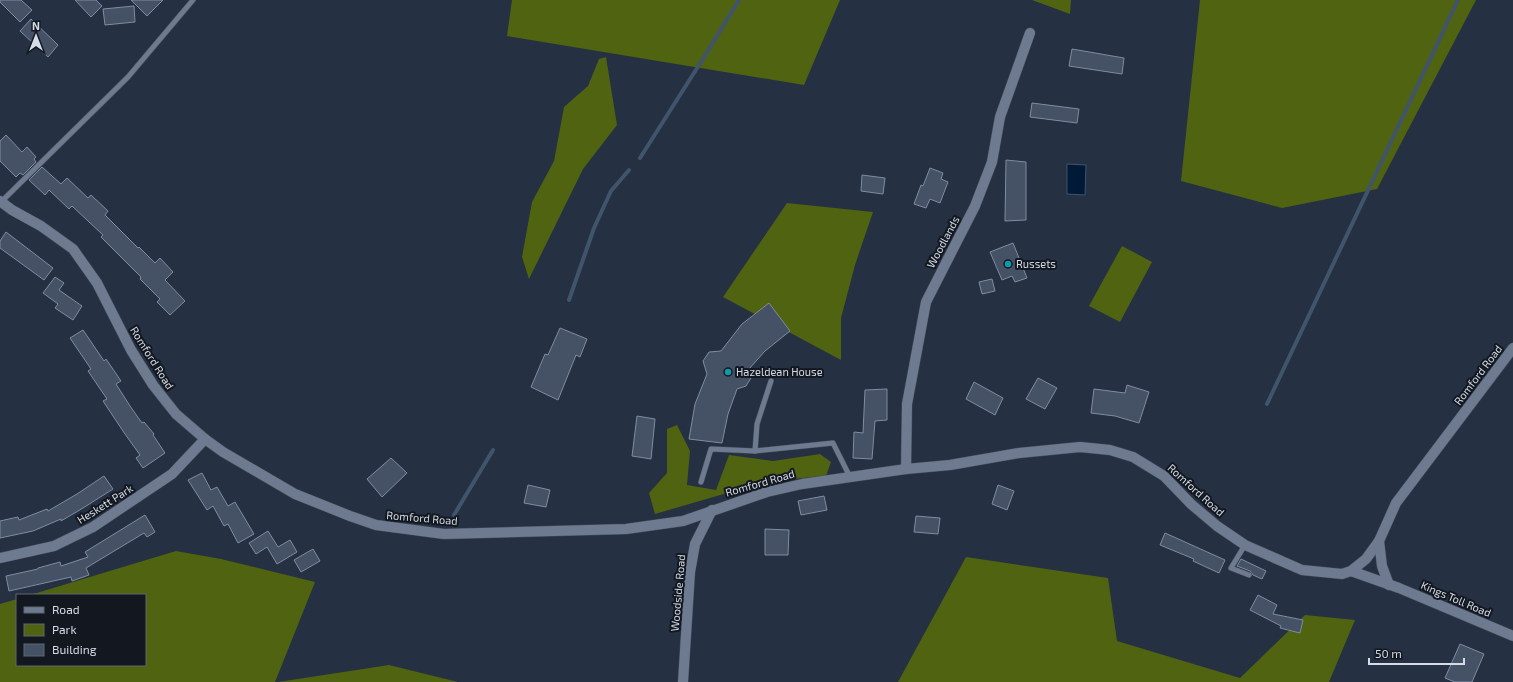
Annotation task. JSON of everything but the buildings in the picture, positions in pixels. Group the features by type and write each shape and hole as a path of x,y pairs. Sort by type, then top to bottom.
{"street":[{"name":"Woodlands","path":"906,469 907,404 926,302 976,206 992,162 1000,116 1030,33"},
{"name":"Romford Road","path":"0,201 12,210 42,226 73,249 97,283 131,350 153,385 176,414 205,439 223,452 295,494 376,525 444,534 626,528 683,521 767,492 795,486 906,469 950,465 1019,453 1080,447 1110,450 1133,457 1164,476 1217,526 1245,545 1302,570 1342,574 1351,571 1366,559 1379,542 1396,503 1513,348"},
{"name":"Heskett Park","path":"0,558 54,546 93,527 172,474 205,439"},
{"name":"Woodside Road","path":"683,682 690,572 695,544 712,510"},
{"path":"1379,542 1382,566 1389,585"},
{"name":"Kings Toll Road","path":"1351,571 1513,636"}],"lane":[{"path":"0,201 128,77 193,0"},
{"path":"755,451 757,424 771,381"},
{"path":"701,482 711,449 755,451 833,443 851,478"},
{"path":"1245,545 1231,568 1249,575"}],"green space":[{"path":"512,0 840,0 804,85 507,36"},
{"path":"1032,0 1071,0 1070,14"},
{"path":"1200,0 1476,0 1377,189 1282,208 1181,181"},
{"path":"606,57 617,125 583,169 529,279 522,257 532,202 554,161 564,107 588,86 599,59"},
{"path":"787,203 873,212 855,265 841,318 841,360 723,297"},
{"path":"1122,246 1152,262 1120,322 1089,306"},
{"path":"677,425 690,451 687,485 716,490 729,455 773,461 820,454 831,462 826,476 768,481 655,514 649,493 667,473 667,429"},
{"path":"176,551 221,559 315,582 275,682 0,682 0,604 16,599 16,666 146,666 146,594 33,594"},
{"path":"966,557 1108,578 1117,641 1240,678 1305,615 1355,620 1329,682 898,682"},
{"path":"389,665 458,682 278,682"}],"water":[{"path":"1067,164 1086,165 1085,195 1067,194"}],"waterway":[{"path":"640,158 739,0"},
{"path":"1267,404 1458,0"},
{"path":"569,300 594,228 611,191 629,170"},
{"path":"454,515 493,450"}],"place":[{"name":"Russets","path":"1008,264"},
{"name":"Hazeldean House","path":"728,372"}]}
